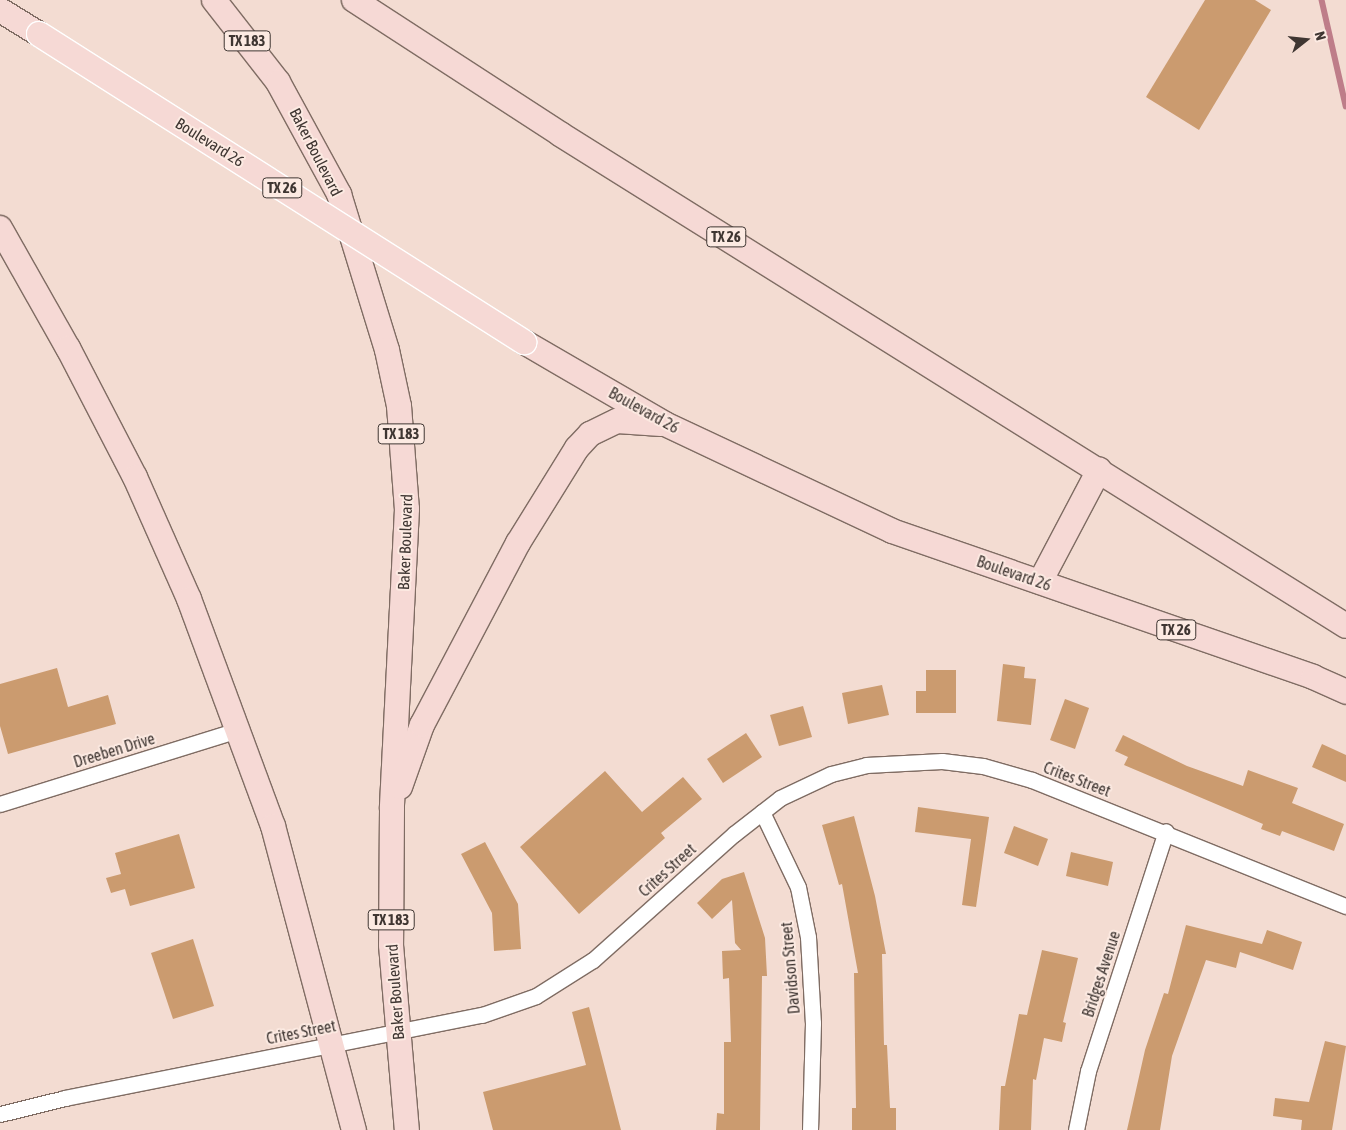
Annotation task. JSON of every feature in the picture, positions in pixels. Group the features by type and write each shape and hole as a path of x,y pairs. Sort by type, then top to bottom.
{"main road":[{"name":"Baker Boulevard","path":"214,0 278,82 335,186 387,350 399,406 407,486 392,809 391,945 407,1130"},
{"name":"TX 26","path":"354,0 560,134 1346,626"},
{"name":"Boulevard 26","path":"0,10 524,342 665,424 892,531 1313,677 1346,692"},
{"path":"0,228 68,348 135,477 189,599 273,826 354,1130"},
{"path":"392,809 422,725 518,543 577,448 590,434 617,421 665,424"},
{"path":"1040,582 1099,470"}],"street":[{"name":"Dreeben Drive","path":"0,804 238,730"},
{"name":"Crites Street","path":"0,1114 331,1044 482,1015 536,996 564,981 593,960 780,798 831,774 866,765 942,761 983,766 1032,780 1166,831 1346,906"},
{"name":"Davidson Street","path":"762,812 798,887 808,937 813,1023 810,1130"},
{"name":"Bridges Avenue","path":"1076,1130 1088,1071 1166,831"}],"building":[{"path":"1205,0 1255,0 1271,10 1199,130 1146,97"},
{"path":"1003,664 1025,667 1024,678 1036,679 1031,725 997,721"},
{"path":"57,668 68,707 108,695 116,724 8,754 0,726 0,684"},
{"path":"926,670 956,670 956,713 916,713 916,691 926,691"},
{"path":"882,685 889,715 848,724 842,693"},
{"path":"1065,699 1089,708 1075,749 1050,740"},
{"path":"803,706 812,737 779,746 770,715"},
{"path":"746,733 762,757 723,783 707,759"},
{"path":"1123,735 1187,766 1243,786 1248,770 1298,788 1292,803 1344,824 1334,851 1282,831 1280,836 1261,829 1263,824 1124,765 1128,757 1115,751"},
{"path":"1322,744 1346,755 1346,782 1312,767"},
{"path":"605,771 642,812 683,777 702,799 661,833 665,838 579,914 520,847"},
{"path":"918,807 989,817 976,907 962,905 971,839 915,832"},
{"path":"854,816 875,896 886,954 882,954 884,1045 887,1045 890,1108 896,1108 896,1130 852,1130 852,1108 856,1108 854,973 858,973 842,884 839,885 822,825"},
{"path":"1014,826 1048,839 1038,866 1004,853"},
{"path":"179,834 195,888 130,906 125,889 111,893 106,878 121,874 115,853"},
{"path":"485,842 518,904 521,949 494,951 492,913 461,854"},
{"path":"1071,852 1113,862 1108,886 1066,876"},
{"path":"744,872 765,938 767,976 762,976 760,1130 716,1130 717,1113 724,1114 724,1042 731,1042 729,978 723,979 722,951 741,950 735,943 732,900 712,919 697,903 722,879"},
{"path":"1186,925 1262,944 1267,930 1302,942 1293,970 1240,952 1236,968 1206,960 1172,1056 1160,1130 1127,1130 1145,1050 1164,993 1168,994"},
{"path":"193,939 214,1006 173,1019 151,953"},
{"path":"1042,950 1078,958 1063,1022 1066,1023 1062,1042 1044,1038 1036,1080 1033,1079 1031,1130 999,1130 1001,1086 1005,1086 1019,1014 1027,1015"},
{"path":"589,1007 621,1130 493,1130 483,1092 586,1065 572,1012"},
{"path":"1325,1041 1346,1046 1332,1130 1301,1130 1302,1120 1273,1116 1275,1098 1309,1102"}],"waterway":[{"path":"1322,0 1346,106"}]}
